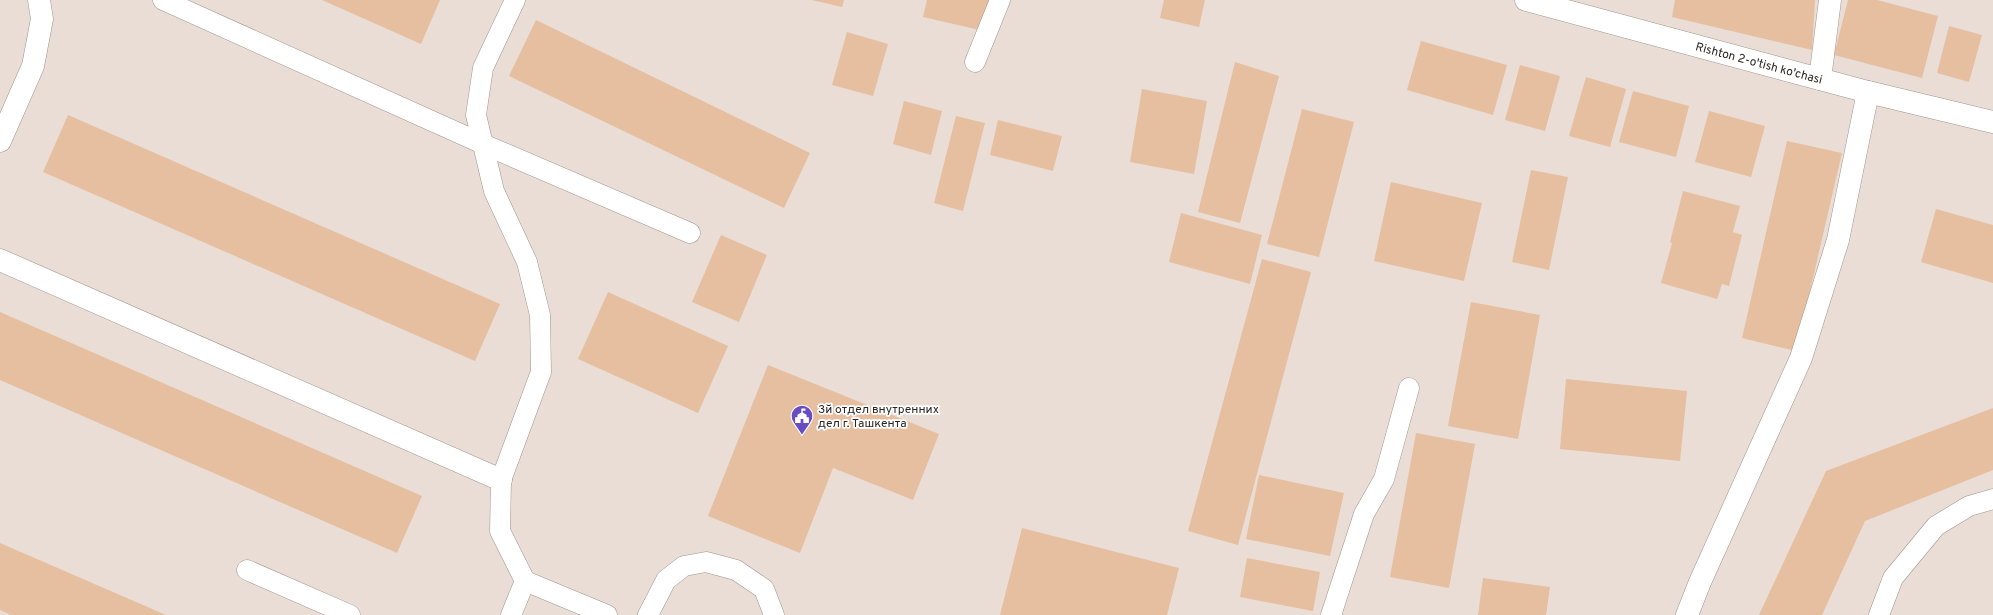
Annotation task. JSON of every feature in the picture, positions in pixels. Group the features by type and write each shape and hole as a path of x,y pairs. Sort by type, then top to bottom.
{"street":[{"path":"0,141 33,66 42,19 40,0"},
{"name":"Rishton 2-o'tish ko'chasi","path":"1526,0 1868,92 1993,122"},
{"path":"1820,79 1830,0"},
{"path":"1687,615 1700,582 1801,358 1838,240 1868,92"},
{"path":"0,260 501,480"}],"lane":[{"path":"163,0 483,144 690,233"},
{"path":"515,0 483,68 476,115 494,191 527,262 540,315 541,372 501,480 500,531 525,581 607,615"},
{"path":"975,62 1000,0"},
{"path":"1331,615 1364,514 1384,479 1409,388"},
{"path":"1879,615 1893,578 1936,526 1969,506 1993,499"},
{"path":"648,615 666,580 684,566 706,562 736,570 764,589 774,615"},
{"path":"247,570 350,615"},
{"path":"511,615 525,581"}],"building":[{"path":"322,0 440,0 421,44"},
{"path":"812,0 844,0 842,7"},
{"path":"927,0 992,0 984,31 923,17"},
{"path":"1164,0 1205,0 1199,27 1160,18"},
{"path":"1675,0 1815,0 1812,50 1672,17"},
{"path":"1848,0 1877,0 1938,16 1922,78 1834,55"},
{"path":"536,20 810,153 784,208 509,76"},
{"path":"1949,26 1982,35 1969,82 1937,73"},
{"path":"847,32 888,44 873,96 832,85"},
{"path":"1421,41 1507,65 1493,115 1407,90"},
{"path":"1235,62 1279,76 1240,223 1198,212"},
{"path":"1520,65 1560,76 1545,131 1505,120"},
{"path":"1586,77 1626,89 1610,147 1569,136"},
{"path":"1142,89 1207,101 1194,174 1130,162"},
{"path":"1633,91 1689,106 1676,157 1619,142"},
{"path":"904,101 942,111 931,155 893,144"},
{"path":"1302,109 1354,122 1319,257 1267,244"},
{"path":"1709,111 1765,126 1751,177 1695,162"},
{"path":"68,115 500,304 475,361 43,172"},
{"path":"956,116 985,123 963,211 934,203"},
{"path":"998,120 1062,136 1053,171 990,155"},
{"path":"1787,141 1842,153 1796,351 1742,338"},
{"path":"1531,170 1568,177 1549,270 1512,262"},
{"path":"1391,182 1482,203 1464,281 1374,261"},
{"path":"1683,191 1740,206 1733,232 1742,235 1729,286 1722,284 1717,299 1661,283 1672,243 1670,242"},
{"path":"1936,209 1993,225 1993,283 1921,262"},
{"path":"1181,213 1262,235 1250,284 1169,262"},
{"path":"721,235 767,255 739,322 692,302"},
{"path":"1262,259 1311,272 1238,545 1188,531"},
{"path":"608,292 728,346 698,413 578,359"},
{"path":"1471,302 1540,315 1518,439 1448,426"},
{"path":"0,312 422,496 397,553 0,380"},
{"path":"768,365 939,434 913,500 833,468 800,553 708,516"},
{"path":"1566,379 1687,391 1680,461 1560,449"},
{"path":"1993,408 1993,470 1865,521 1822,615 1759,615 1826,471"},
{"path":"1416,433 1475,444 1449,588 1390,577"},
{"path":"1259,475 1344,493 1330,556 1246,539"},
{"path":"1022,528 1179,568 1167,615 1000,615"},
{"path":"0,543 166,615 11,615 0,610"},
{"path":"1247,558 1320,572 1313,611 1240,597"},
{"path":"1483,578 1550,587 1546,615 1478,615"}],"place":[{"name":"3й отдел внутренних дел г. Ташкента","path":"802,436"}]}
